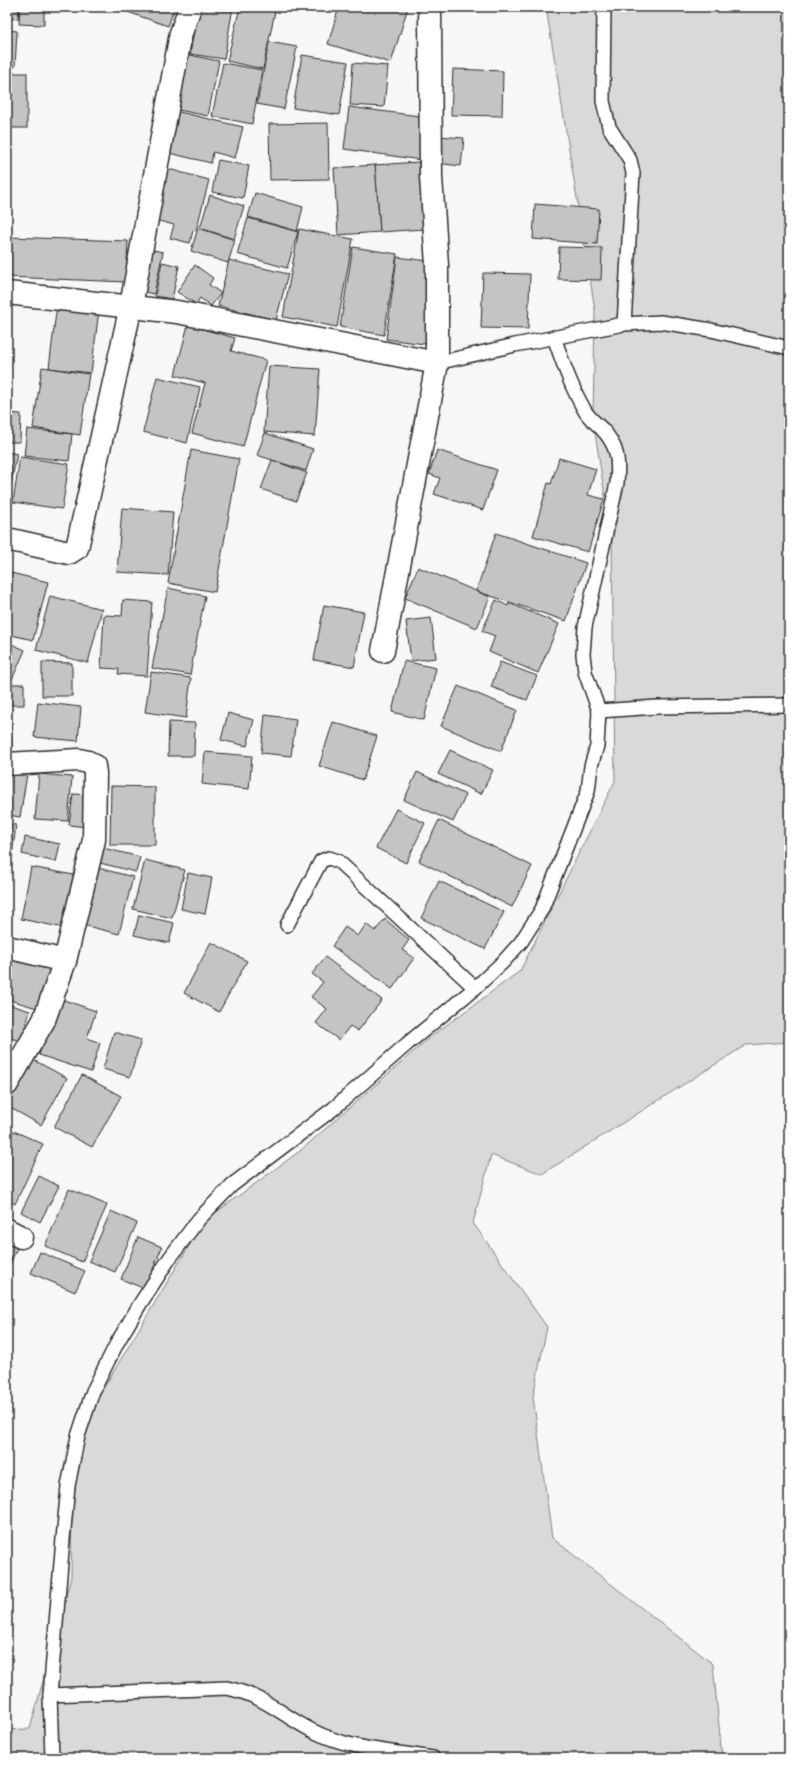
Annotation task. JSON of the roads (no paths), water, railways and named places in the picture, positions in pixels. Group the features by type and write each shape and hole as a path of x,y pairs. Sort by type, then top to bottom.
{"street":[{"path":"7,539 69,553 77,548 130,306 181,33 190,7"},
{"path":"383,651 437,363 437,265 431,178 430,7"},
{"path":"7,293 177,312 437,363"},
{"path":"7,764 79,760 88,762 94,766 95,773 94,840 66,961 44,1020 7,1084"},
{"path":"7,947 66,961"}],"lane":[{"path":"604,7 603,101 605,116 608,127 630,160 633,172 624,324"},
{"path":"437,363 554,337 624,324 661,322 711,330 789,348"},
{"path":"52,1758 50,1695 62,1539 68,1486 78,1436 93,1391 117,1344 140,1304 169,1259 199,1219 232,1185 333,1109 476,988 521,942 542,909 588,791 598,734 599,711 585,672 583,654 585,628 618,483 618,466 616,448 608,435 586,413 568,379 554,337"},
{"path":"599,711 657,707 789,705"},
{"path":"287,925 321,861 329,858 338,861 476,988"},
{"path":"50,1695 227,1688 246,1692 262,1699 311,1730 356,1747 426,1757"}]}
